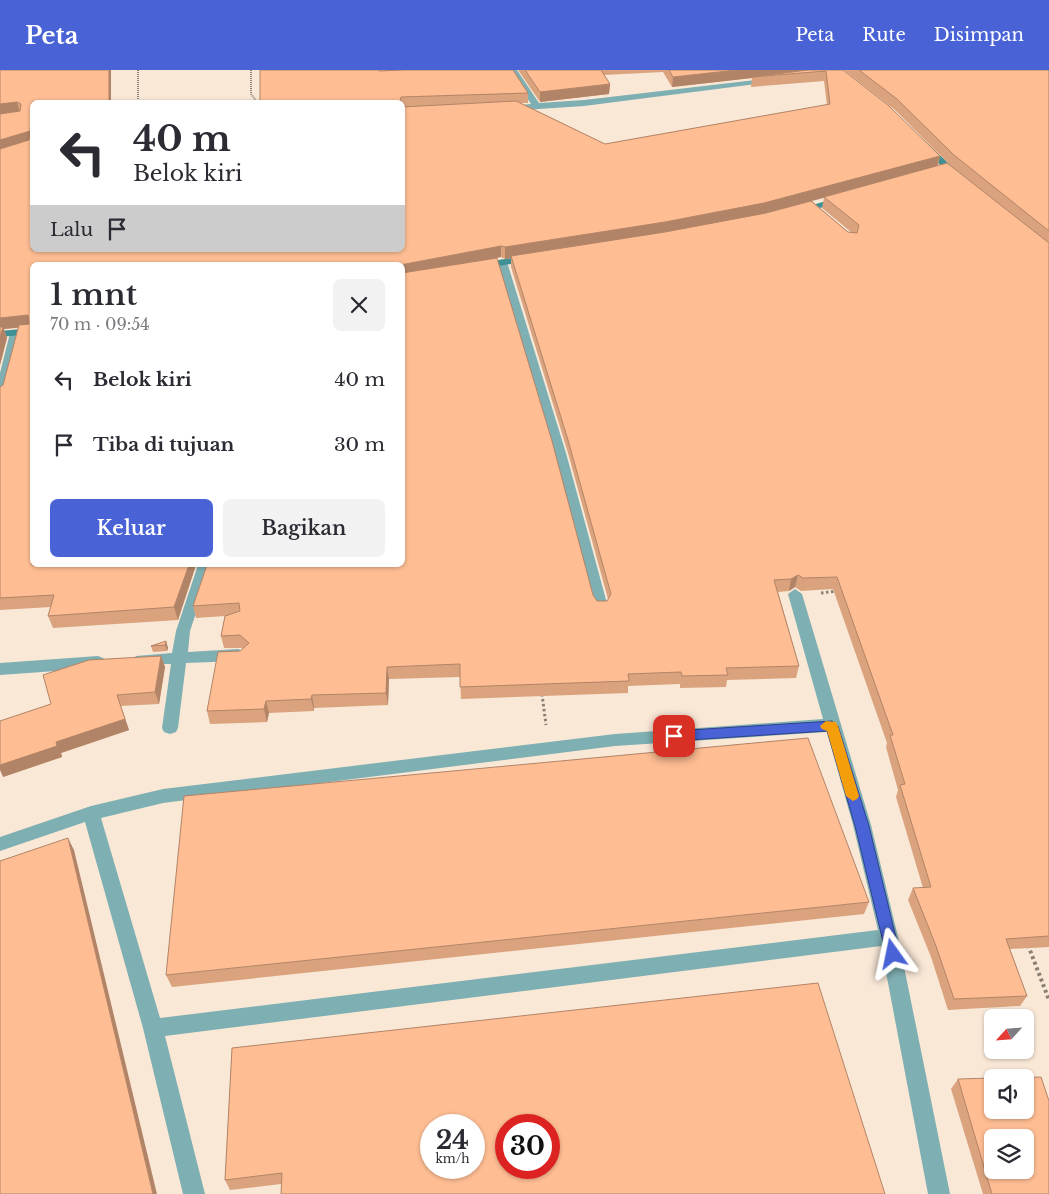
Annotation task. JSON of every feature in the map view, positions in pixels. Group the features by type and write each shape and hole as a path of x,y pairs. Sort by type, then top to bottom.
{"street":[{"path":"510,71 537,107"},
{"path":"500,108 537,107 786,78"},
{"path":"919,141 943,170 969,186"},
{"path":"783,214 816,210 857,195"},
{"path":"465,269 541,257"},
{"path":"502,262 560,454 602,607"},
{"path":"0,334 30,331"},
{"path":"0,396 16,333"},
{"path":"170,728 183,631 204,567"},
{"path":"795,594 862,826 889,937 939,1194"},
{"path":"130,660 242,655"},
{"path":"0,669 110,662"},
{"path":"0,844 92,813 163,796 615,740 832,726"},
{"path":"92,813 153,1028 194,1194"},
{"path":"153,1028 889,937"}],"path":[{"path":"138,70 138,100"},
{"path":"251,70 251,94 256,100"},
{"path":"795,594 844,590"},
{"path":"541,689 550,748"},
{"path":"1024,935 1049,1000"}],"building":[{"path":"0,70 109,70 109,100 30,100 30,131 0,140 0,114 20,111 21,104 17,102 0,104"},
{"path":"260,70 513,70 528,93 401,97 400,100 260,100"},
{"path":"525,70 601,70 610,84 540,92"},
{"path":"669,70 737,70 673,77"},
{"path":"808,70 843,70 889,106 940,156 764,203 665,222 505,247 501,246 405,264 405,262 30,262 30,567 188,567 174,607 48,616 54,595 0,598 0,387 3,385 19,325 29,324 28,315 0,318 0,149 29,140 30,131 30,252 405,252 405,107 516,101 605,144 830,104 826,71 752,77"},
{"path":"859,70 1049,70 1049,231 954,155 897,99"},
{"path":"947,163 1049,243 1049,936 1006,939 1027,996 954,999 913,888 931,887 900,785 905,784 890,735 893,735 837,577 803,578 798,575 791,579 774,580 799,666 726,668 728,675 682,676 681,672 628,674 629,681 460,687 460,664 387,667 386,693 312,695 311,699 266,701 264,709 207,711 218,652 240,651 249,643 240,635 221,636 225,616 240,611 239,603 193,606 206,567 405,567 405,273 497,258 552,441 593,595 597,601 607,601 611,594 568,440 511,256 665,232 766,213 811,201 848,232 857,233 859,225 824,197"},
{"path":"166,641 165,645 151,646"},
{"path":"161,656 155,692 117,695 125,719 56,742 57,746 0,765 0,721 51,704 43,675 89,660"},
{"path":"808,738 869,902 166,975 184,796"},
{"path":"68,838 153,1194 0,1194 0,861"},
{"path":"818,983 885,1194 281,1194 282,1173 225,1180 232,1048"},
{"path":"1034,1077 1041,1077 1049,1101 1049,1194 992,1194 988,1179 1034,1179 1034,1129 984,1129 984,1167 958,1079 984,1078 984,1119 1034,1119"}],"slow traffic":[{"path":"826,726 832,726 853,796"}],"route":[{"path":"674,736 832,726 862,826 893,954"}]}
